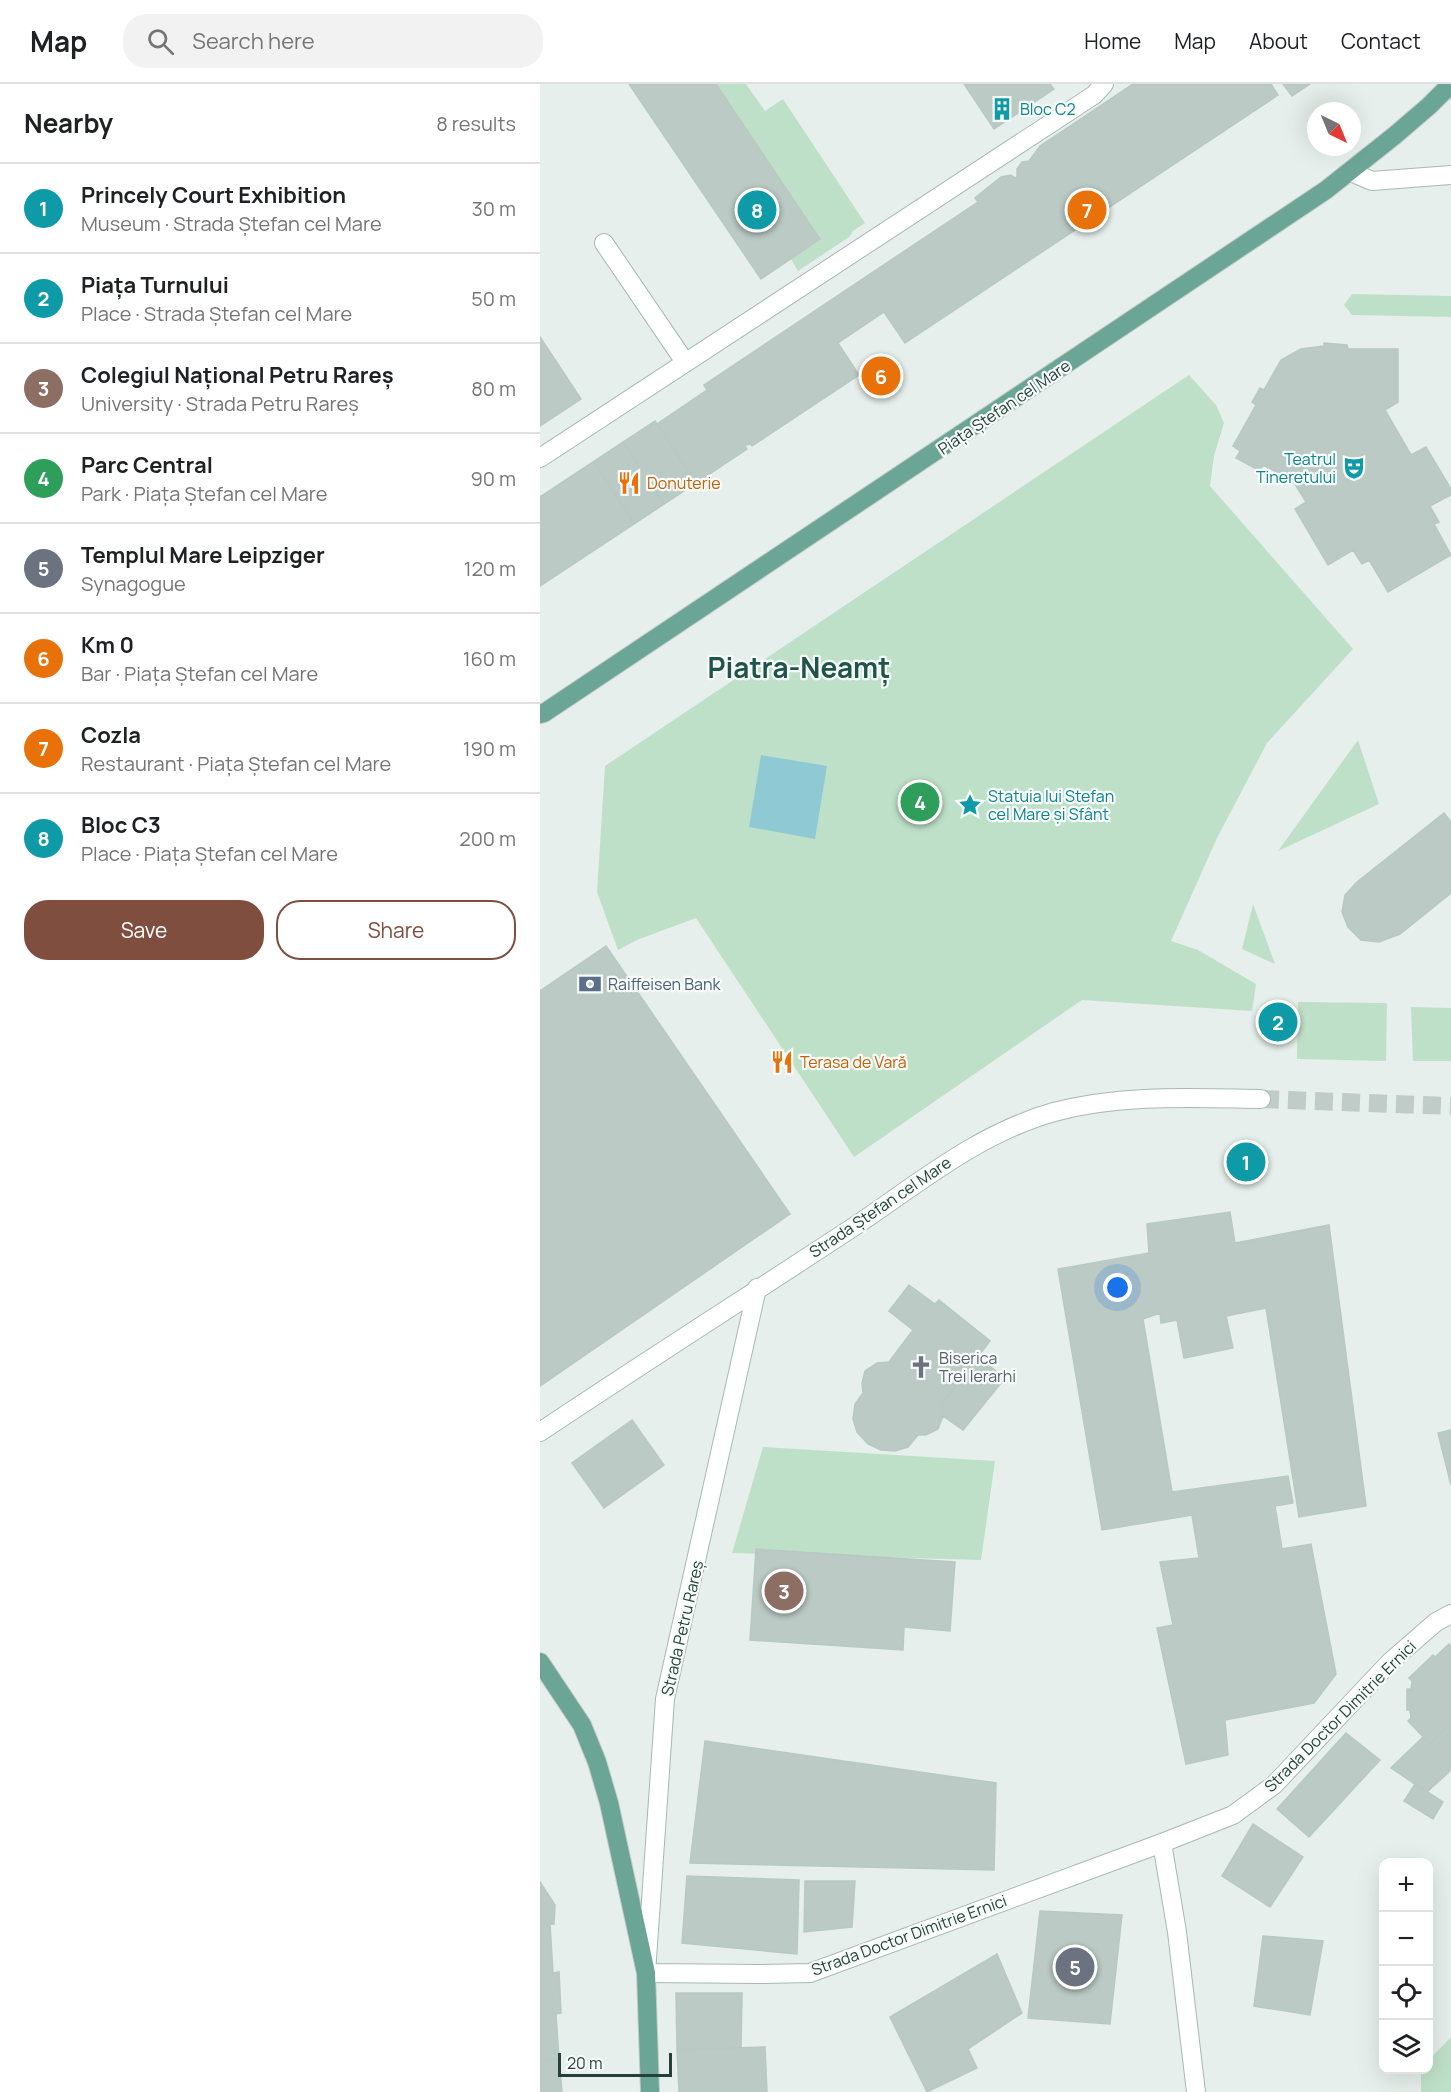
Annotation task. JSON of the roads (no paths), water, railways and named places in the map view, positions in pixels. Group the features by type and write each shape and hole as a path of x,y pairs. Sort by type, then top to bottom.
{"main road":[{"name":"Piața Ștefan cel Mare","path":"541,715 1316,197 1351,172 1430,106 1451,84"},
{"name":"Strada Petru Rareș","path":"540,1662 582,1725 597,1762 609,1803 646,1972 650,2092"}],"street":[{"path":"540,458 1094,94 1104,84"},
{"path":"1351,172 1372,181 1451,175"},
{"path":"604,243 685,362"},
{"name":"Strada Ștefan cel Mare","path":"540,1432 855,1226 965,1150 1000,1132 1054,1112 1108,1100 1261,1099"},
{"name":"Strada Petru Rareș","path":"646,1972 665,1699 757,1288"},
{"name":"Strada Doctor Dimitrie Ernici","path":"646,1972 810,1973 1233,1815 1274,1785 1390,1662 1436,1622 1451,1614"},
{"path":"1162,1843 1177,1932 1196,2092"}],"water":[{"path":"761,755 827,766 815,839 749,827"}],"tunnel":[{"path":"1261,1099 1451,1106"}],"place":[{"name":"Bloc C2","path":"1002,109"},
{"name":"Bloc C3","path":"757,210"},
{"name":"Cozla","path":"1087,210"},
{"name":"Km 0","path":"881,376"},
{"name":"Teatrul Tineretului","path":"1354,468"},
{"name":"Donuterie","path":"629,483"},
{"name":"Parc Central","path":"920,802"},
{"name":"Statuia lui Stefan cel Mare și Sfânt","path":"970,805"},
{"name":"Raiffeisen Bank","path":"590,984"},
{"name":"Piața Turnului","path":"1278,1022"},
{"name":"Terasa de Vară","path":"782,1062"},
{"name":"Princely Court Exhibition","path":"1246,1162"},
{"name":"Biserica Trei Ierarhi","path":"921,1367"},
{"name":"Colegiul Național Petru Rareș","path":"784,1591"},
{"name":"Templul Mare Leipziger","path":"1075,1967"}],"district":[{"name":"Piatra-Neamț","path":"799,668"}]}
